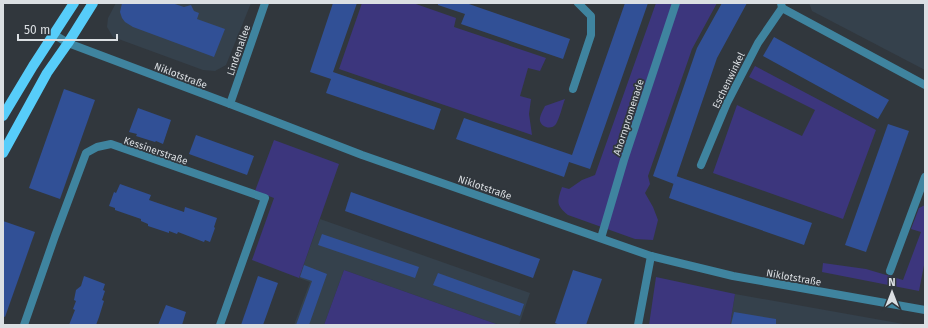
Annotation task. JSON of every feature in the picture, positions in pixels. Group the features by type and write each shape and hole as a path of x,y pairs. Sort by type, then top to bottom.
{"main road":[{"path":"3,116 53,34 74,3"},
{"path":"3,153 47,74 93,3"}],"street":[{"name":"Lindenallee","path":"230,104 265,3"},
{"path":"573,89 592,35 591,16 578,3"},
{"name":"Ahornpromenade","path":"601,238 620,172 676,3"},
{"name":"Eschenwinkel","path":"701,165 727,103 758,43 781,5 925,85"},
{"name":"Niklotstraße","path":"53,34 68,43 362,155 652,256 733,276 925,310"},
{"name":"Kessinerstraße","path":"24,325 86,153 97,147 111,144 265,198 220,325"},
{"path":"890,271 922,192 925,177"},
{"path":"638,325 652,256"}],"shaded area":[{"path":"116,3 251,3 226,65 215,71 203,70 113,37 107,27 108,18"},
{"path":"362,3 413,3 456,18 454,27 546,58 540,71 528,68 520,96 531,99 529,114 532,135 339,69"},
{"path":"656,3 717,3 692,49 648,176 650,184 645,193 658,220 653,240 635,239 568,215 561,209 559,196 562,187 569,189 582,180 595,175"},
{"path":"809,3 925,3 925,70 812,11"},
{"path":"755,66 876,130 843,219 713,173 737,105 802,136 815,110 749,77"},
{"path":"565,99 556,124 550,128 545,127 541,123 540,119 545,106"},
{"path":"274,140 339,164 299,278 252,260 274,198 255,191"},
{"path":"925,205 925,260 919,291 822,272 823,263 866,269 903,280 921,232 911,229 919,208"},
{"path":"320,219 530,293 519,325 499,325 344,270 324,325 294,325 310,282 299,278"},
{"path":"344,270 499,325 324,325"},
{"path":"656,277 735,294 730,325 649,325"},
{"path":"735,294 909,325 730,325"}],"building":[{"path":"122,3 172,3 184,7 191,5 194,11 199,13 197,19 225,29 214,57 133,27 122,18 120,12"},
{"path":"333,3 357,3 333,72 441,109 434,130 326,93 331,79 310,72"},
{"path":"438,3 466,3 570,39 563,59 461,24 465,14 438,5"},
{"path":"625,3 648,3 590,169 569,162 564,177 456,139 464,118 572,155"},
{"path":"722,3 747,3 717,58 674,184 653,176 697,48"},
{"path":"774,37 889,100 878,119 763,56"},
{"path":"64,89 95,100 60,199 29,188"},
{"path":"138,108 171,120 163,144 136,136 137,134 129,132"},
{"path":"888,124 909,131 866,252 845,245"},
{"path":"196,135 254,156 247,175 189,154"},
{"path":"676,176 812,223 804,245 669,198"},
{"path":"120,184 151,195 149,200 184,212 185,207 217,218 210,242 205,240 204,242 178,232 177,234 169,231 169,233 148,226 148,224 141,221 141,219 115,210 115,208 109,206 114,192 116,193"},
{"path":"351,192 540,259 533,278 345,211"},
{"path":"3,221 35,232 5,317 3,316"},
{"path":"322,234 419,267 415,278 318,245"},
{"path":"304,265 327,274 309,325 296,325 312,281 300,277"},
{"path":"573,270 602,279 586,325 560,325 555,323"},
{"path":"438,273 524,304 520,316 433,285"},
{"path":"84,276 105,284 103,290 105,291 102,300 104,301 96,325 69,325 75,310 73,309 76,301 74,300 76,290 81,286"},
{"path":"258,276 278,283 263,325 241,325"},
{"path":"166,305 186,312 182,325 158,325"},
{"path":"734,312 776,319 776,325 731,325"}]}
